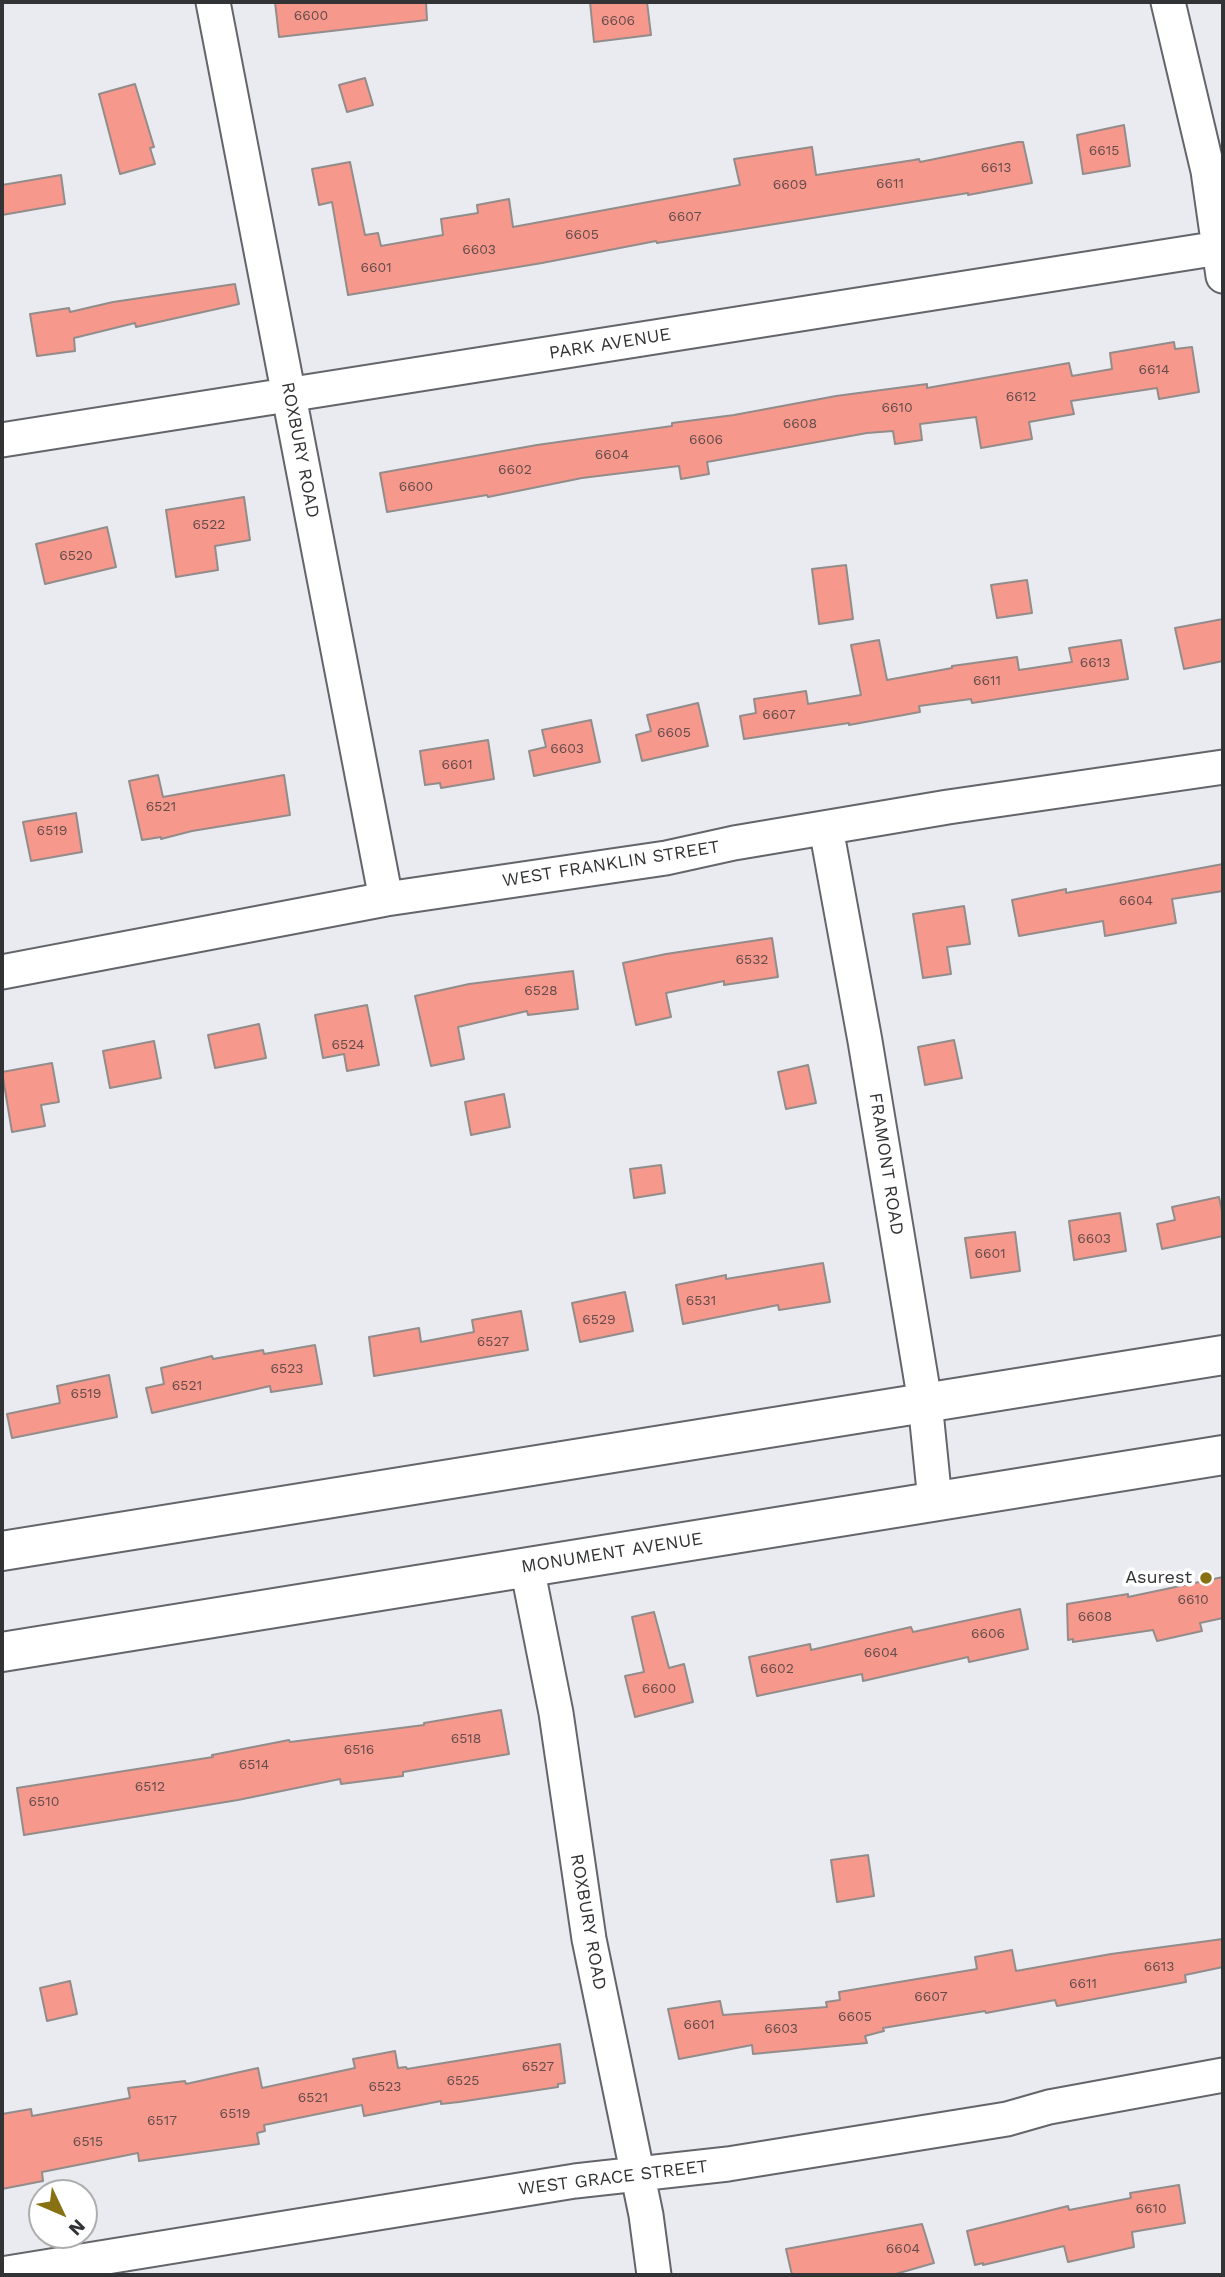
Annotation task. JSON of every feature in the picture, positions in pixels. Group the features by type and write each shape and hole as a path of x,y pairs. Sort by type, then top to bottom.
{"street":[{"name":"ROXBURY ROAD","path":"213,2 386,899"},
{"path":"1168,2 1208,171 1221,262"},
{"name":"PARK AVENUE","path":"2,440 289,394 1221,262"},
{"name":"WEST FRANKLIN STREET","path":"2,972 386,899 666,858 948,807 1223,767"},
{"name":"FRAMONT ROAD","path":"826,828 865,1041 925,1402 935,1501"},
{"path":"2,1551 1223,1355"},
{"name":"MONUMENT AVENUE","path":"2,1652 1223,1455"},
{"name":"ROXBURY ROAD","path":"527,1567 556,1713 589,1939 638,2174 654,2275"},
{"name":"WEST GRACE STREET","path":"2,2274 575,2181 728,2164 1007,2119 1049,2107 1223,2076"}],"building":[{"path":"275,2 426,2 427,20 279,37"},
{"path":"590,2 647,2 651,35 594,42"},
{"path":"365,78 373,105 347,112 339,85"},
{"path":"135,84 154,147 150,148 155,164 120,174 99,94"},
{"path":"1124,125 1130,166 1083,174 1077,135"},
{"path":"1023,142 1032,183 657,243 656,241 348,295 332,202 319,205 312,169 350,162 365,235 378,233 381,246 443,235 441,219 478,213 477,205 509,199 513,227 740,185 734,159 812,147 816,175 919,159 920,162"},
{"path":"61,175 65,204 2,215 2,185"},
{"path":"235,284 239,304 136,327 135,323 74,338 75,351 37,356 30,314 69,308 70,312 113,302"},
{"path":"1174,342 1175,349 1192,347 1199,392 1159,399 1157,388 1071,401 1074,414 1029,422 1032,439 981,448 976,417 920,424 922,440 895,444 893,431 867,433 707,462 709,474 681,479 679,466 582,478 488,497 487,495 387,512 380,473 537,445 672,426 672,423 734,415 836,396 927,384 927,388 1069,363 1072,376 1112,369 1110,353"},
{"path":"244,497 250,540 215,546 218,570 176,577 166,510"},
{"path":"107,527 116,567 45,584 36,544"},
{"path":"846,565 853,619 819,624 812,569"},
{"path":"1027,580 1032,613 997,618 991,585"},
{"path":"1223,619 1223,661 1184,669 1175,628"},
{"path":"879,640 887,680 952,666 1017,657 1019,670 1072,662 1069,648 1121,640 1128,679 972,703 971,699 919,706 920,712 744,739 740,716 756,713 754,699 806,691 808,704 861,695 851,645"},
{"path":"698,703 708,746 642,761 636,735 651,731 647,715"},
{"path":"591,720 600,762 534,776 529,751 546,747 542,730"},
{"path":"488,740 494,779 441,788 440,783 425,785 420,751"},
{"path":"158,775 163,797 284,775 290,815 192,831 161,839 142,840 129,781"},
{"path":"76,813 82,852 31,861 23,822"},
{"path":"1223,864 1223,891 1172,899 1176,923 1105,936 1103,921 1019,936 1012,900 1066,889 1066,893"},
{"path":"964,906 970,944 947,947 951,974 923,978 913,914"},
{"path":"772,938 778,977 724,985 724,981 666,993 671,1017 636,1025 623,963"},
{"path":"573,971 578,1009 528,1015 527,1011 458,1027 464,1059 431,1066 415,996 469,984"},
{"path":"367,1005 379,1065 347,1071 344,1054 323,1058 315,1015"},
{"path":"259,1024 266,1058 215,1068 208,1035"},
{"path":"954,1040 962,1078 925,1085 918,1047"},
{"path":"154,1041 161,1078 110,1088 103,1051"},
{"path":"52,1063 59,1102 41,1105 45,1126 12,1132 2,1072"},
{"path":"808,1065 816,1103 786,1109 778,1072"},
{"path":"504,1094 510,1127 471,1135 465,1102"},
{"path":"661,1165 665,1193 634,1198 630,1169"},
{"path":"1219,1197 1223,1236 1162,1249 1157,1224 1175,1220 1172,1207"},
{"path":"1120,1213 1126,1251 1074,1260 1069,1221"},
{"path":"1015,1232 1020,1271 971,1278 965,1238"},
{"path":"823,1263 830,1302 779,1310 778,1305 683,1324 676,1285 726,1275 726,1279"},
{"path":"625,1292 633,1331 580,1342 572,1303"},
{"path":"521,1311 528,1350 374,1376 369,1337 419,1328 421,1342 474,1332 472,1320"},
{"path":"315,1345 322,1384 271,1392 270,1386 152,1413 146,1388 164,1384 161,1368 212,1356 213,1359 263,1350 264,1354"},
{"path":"109,1375 117,1417 12,1438 7,1414 60,1403 57,1386"},
{"path":"1223,1577 1223,1618 1200,1623 1202,1631 1157,1641 1153,1630 1073,1642 1073,1639 1068,1640 1067,1604 1128,1594 1128,1597"},
{"path":"1020,1609 1028,1649 969,1662 968,1657 863,1681 862,1674 757,1696 749,1657 810,1644 811,1650 911,1627 913,1632"},
{"path":"654,1612 669,1668 684,1664 693,1702 635,1717 625,1676 644,1672 632,1617"},
{"path":"501,1710 509,1754 403,1772 403,1776 341,1784 340,1779 238,1800 24,1835 17,1788 213,1757 212,1755 289,1740 424,1725"},
{"path":"868,1855 874,1896 837,1902 831,1860"},
{"path":"1223,1939 1223,1967 1185,1975 1186,1982 1057,2006 1055,2000 883,2028 884,2031 865,2036 867,2043 753,2054 752,2045 679,2059 668,2009 720,2001 723,2015 827,2007 826,2002 840,2000 839,1992 977,1969 975,1957 1012,1950 1016,1971 1111,1954"},
{"path":"70,1981 77,2014 47,2021 40,1988"},
{"path":"560,2044 565,2083 558,2084 558,2087 459,2102 441,2104 441,2101 364,2116 362,2105 264,2125 265,2131 257,2133 259,2144 139,2161 138,2153 42,2172 43,2179 28,2179 28,2184 2,2189 2,2114 31,2109 32,2116 130,2098 128,2088 185,2081 186,2084 258,2068 262,2088 355,2068 353,2059 395,2051 398,2068 407,2069"},
{"path":"1179,2185 1185,2223 1132,2232 1134,2247 1068,2262 1064,2246 975,2265 967,2231 1068,2206 1069,2210 1131,2198 1130,2193"},
{"path":"922,2224 934,2263 892,2275 792,2275 786,2249"}],"place":[{"name":"Asurest","path":"1206,1578"}]}
